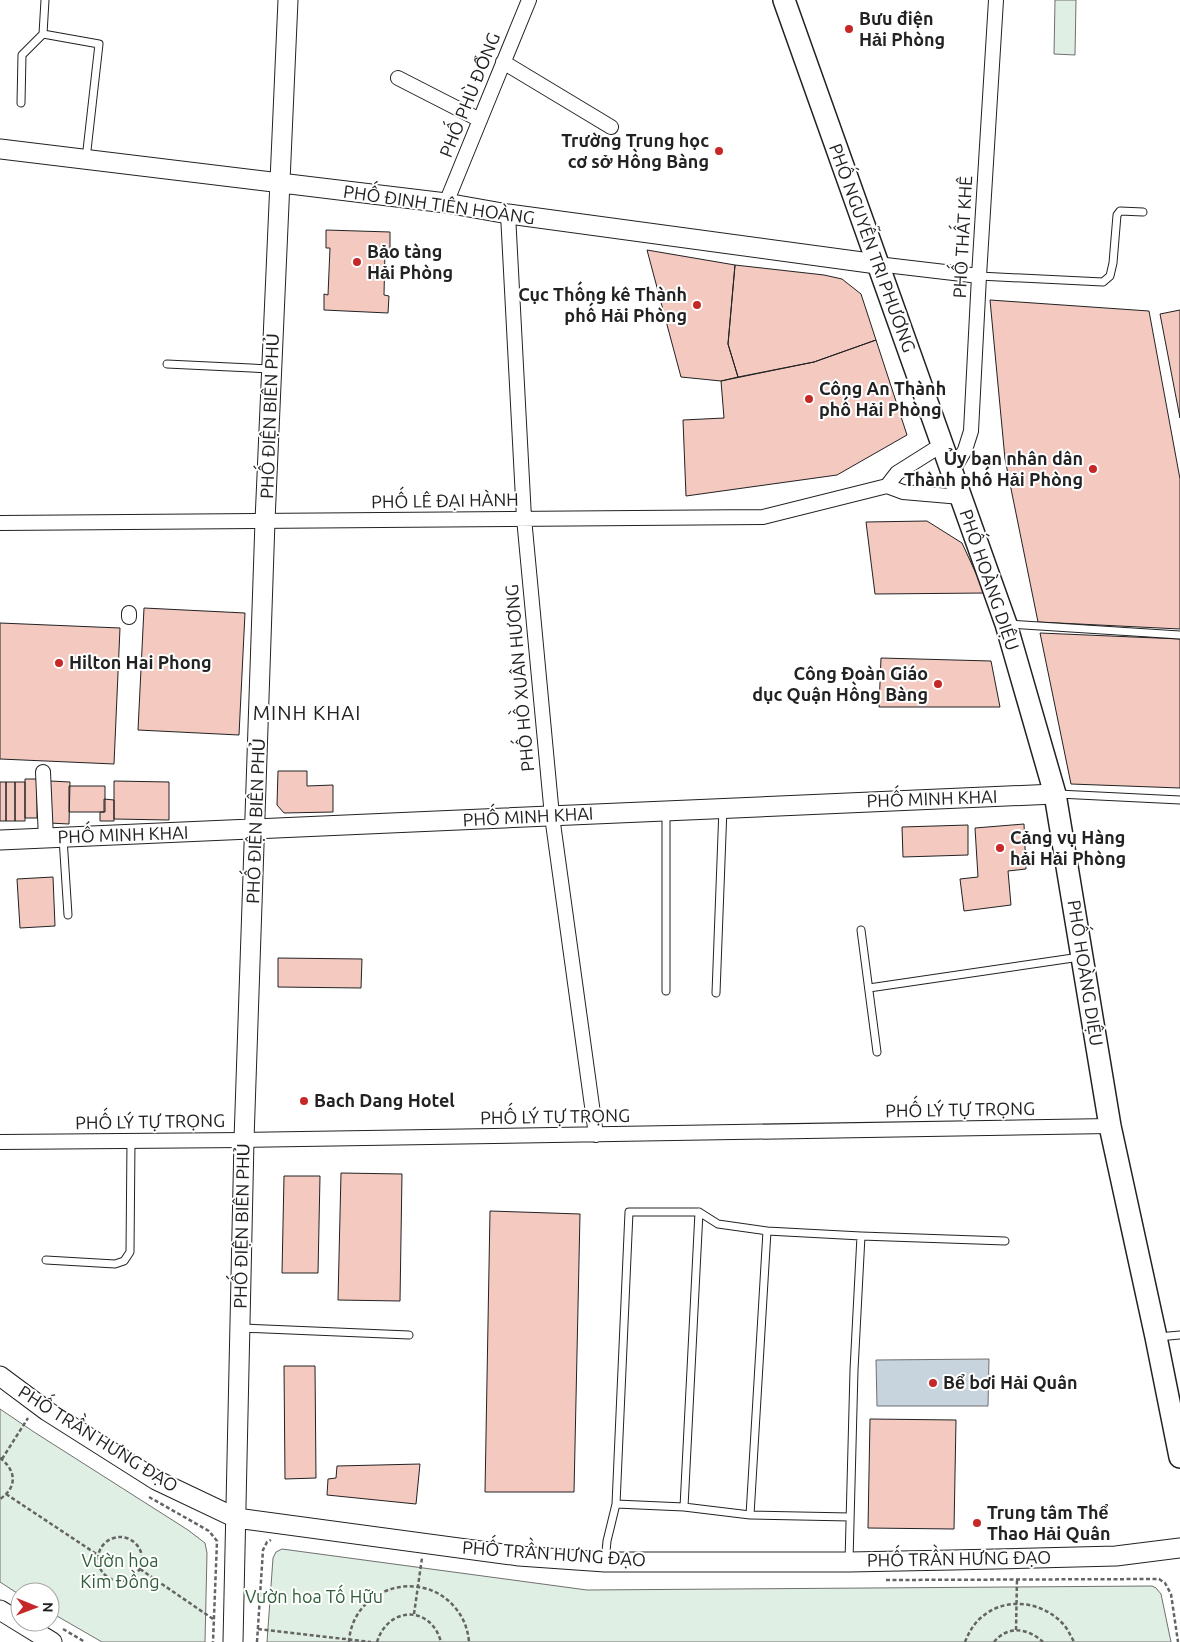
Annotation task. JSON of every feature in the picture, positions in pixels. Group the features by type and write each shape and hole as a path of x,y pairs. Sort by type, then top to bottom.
{"main road":[{"name":"PHỐ ĐIỆN BIÊN PHỦ","path":"233,1642 244,1140 265,521 288,0"},
{"name":"PHỐ NGUYỄN TRI PHƯƠNG","path":"784,0 961,497"},
{"name":"PHỐ ĐINH TIÊN HOÀNG","path":"0,149 446,203 508,214 877,264"},
{"name":"PHỐ HOÀNG DIỆU","path":"961,497 1006,624 1056,794 1110,1126 1180,1457"},
{"name":"PHỐ MINH KHAI","path":"0,840 1056,794"},
{"name":"PHỐ TRẦN HƯNG ĐẠO","path":"0,1376 47,1411 156,1480 236,1518 519,1556 605,1562 849,1562 1116,1556 1180,1548"},
{"path":"0,1610 57,1635"}],"street":[{"name":"PHỐ PHÙ ĐỔNG","path":"446,203 529,0"},
{"name":"PHỐ THẤT KHÊ","path":"952,472 966,450 972,431 979,276 996,0"},
{"path":"503,62 611,127"},
{"path":"398,78 480,120"},
{"name":"PHỐ HỒ XUÂN HƯƠNG","path":"508,214 524,518 552,816 596,1135"},
{"path":"877,264 979,276"},
{"name":"PHỐ LÊ ĐẠI HÀNH","path":"887,486 897,474 943,444"},
{"name":"PHỐ LÊ ĐẠI HÀNH","path":"0,524 763,517 887,486 903,492 961,497"},
{"path":"42,772 54,838"},
{"name":"PHỐ LÝ TỰ TRỌNG","path":"0,1142 596,1135 1110,1126"}],"lane":[{"path":"21,103 22,55 43,34 45,0"},
{"path":"43,34 99,44 86,159"},
{"path":"979,276 1103,282 1110,276 1113,263 1117,215 1120,211 1143,212"},
{"path":"167,364 272,369"},
{"path":"1006,624 1180,635"},
{"path":"1056,794 1180,800"},
{"path":"716,993 723,808"},
{"path":"666,810 666,991"},
{"path":"54,838 68,915"},
{"path":"861,930 877,1052"},
{"path":"869,988 1082,957"},
{"path":"46,1260 115,1264 124,1261 130,1252 131,1141"},
{"path":"605,1562 607,1541 616,1504 629,1212 699,1212 718,1224 767,1231 1005,1241"},
{"path":"684,1507 699,1212"},
{"path":"750,1515 767,1231"},
{"path":"849,1562 854,1380 861,1236"},
{"path":"240,1328 409,1335"},
{"path":"1156,1337 1180,1335"},
{"path":"616,1504 684,1507 750,1515 850,1517"}],"path":[{"path":"0,1498 11,1488 13,1481 12,1470 1,1458 28,1418 21,1413"},
{"path":"6,1494 98,1555"},
{"path":"149,1496 209,1531 217,1542 213,1642"},
{"path":"124,1537 131,1540 141,1551 142,1562 140,1569 129,1580 120,1582 112,1580 101,1570 98,1563 98,1555 108,1540 124,1537"},
{"path":"414,1615 422,1556"},
{"path":"140,1569 213,1619"},
{"path":"1016,1630 1017,1579"},
{"path":"349,1641 354,1620 365,1604 381,1592 399,1586 419,1586 436,1592 451,1603 462,1618 469,1635 469,1642"},
{"path":"965,1642 970,1630 983,1616 999,1607 1017,1604 1035,1605 1051,1613 1065,1625 1074,1642"},
{"path":"377,1642 386,1624 394,1618 404,1615 424,1618 438,1632 441,1642"},
{"path":"257,1642 258,1629 349,1641 372,1642"},
{"path":"994,1642 1006,1632 1016,1630 1031,1633 1043,1642"},
{"path":"57,1635 86,1642"}],"green space":[{"path":"1055,0 1076,0 1075,55 1054,54"},
{"name":"Vườn hoa Kim Đồng","path":"0,1409 188,1530 205,1543 207,1553 205,1642 102,1642 60,1618 60,1582 10,1582 10,1588 0,1582"},
{"name":"Vườn hoa Tố Hữu","path":"282,1549 587,1590 1152,1586 1161,1594 1171,1642 267,1642 273,1558 276,1552"}],"shaded area":[{"name":"Bể bơi Hải Quân","path":"989,1359 988,1406 877,1406 876,1360"}],"building":[{"name":"Bảo tàng Hải Phòng","path":"326,230 390,232 390,251 385,251 384,295 389,296 388,313 324,310 324,294 328,295 330,248 326,248"},
{"name":"Cục Thống kê Thành phố Hải Phòng","path":"647,250 735,265 728,344 738,377 721,381 681,377"},
{"path":"735,265 824,275 842,279 861,294 876,340 814,362 738,377 728,344"},
{"name":"Ủy ban nhân dân Thành phố Hải Phòng","path":"990,300 1149,311 1180,479 1180,629 1038,622 1005,459"},
{"path":"1180,310 1180,418 1160,314"},
{"name":"Công An Thành phố Hải Phòng","path":"876,340 907,435 837,475 686,496 683,420 724,418 721,381 814,362"},
{"path":"927,521 962,543 985,593 875,594 866,522"},
{"path":"144,608 245,613 239,735 138,730"},
{"name":"Hilton Hai Phong","path":"0,623 120,628 114,764 0,759"},
{"path":"1040,633 1180,639 1180,788 1071,784"},
{"name":"Công Đoàn Giáo dục Quận Hồng Bàng","path":"881,658 991,661 1000,707 879,707"},
{"path":"278,771 307,771 307,786 333,785 333,812 284,813 277,805"},
{"path":"25,779 37,779 37,818 25,818"},
{"path":"50,781 70,782 69,824 49,823"},
{"path":"114,781 169,782 169,820 114,819"},
{"path":"0,782 6,782 6,821 0,821"},
{"path":"6,782 15,782 15,821 6,821"},
{"path":"15,782 25,782 25,821 15,821"},
{"path":"69,786 105,786 105,812 69,812"},
{"path":"104,799 114,800 114,821 100,821 100,812 104,812"},
{"name":"Cảng vụ Hàng hải Hải Phòng","path":"1024,824 1026,869 1008,871 1011,905 964,911 960,879 978,877 975,828"},
{"path":"968,825 968,855 903,857 902,827"},
{"path":"53,877 55,926 20,928 17,879"},
{"path":"278,958 362,959 361,988 278,987"},
{"path":"341,1173 402,1174 400,1301 338,1300"},
{"path":"284,1176 320,1176 318,1273 282,1273"},
{"path":"490,1211 580,1214 574,1492 485,1492"},
{"path":"284,1366 315,1366 316,1478 285,1479"},
{"path":"870,1419 956,1420 954,1529 868,1528"},
{"path":"420,1464 416,1504 327,1495 328,1479 336,1478 337,1466"}],"place":[{"name":"Bưu điện Hải Phòng","path":"849,29"},
{"name":"Trường Trung học cơ sở Hồng Bàng","path":"719,151"},
{"name":"Bảo tàng Hải Phòng","path":"357,262"},
{"name":"Cục Thống kê Thành phố Hải Phòng","path":"697,305"},
{"name":"Công An Thành phố Hải Phòng","path":"809,399"},
{"name":"Ủy ban nhân dân Thành phố Hải Phòng","path":"1093,469"},
{"name":"Hilton Hai Phong","path":"59,663"},
{"name":"Công Đoàn Giáo dục Quận Hồng Bàng","path":"938,684"},
{"name":"Cảng vụ Hàng hải Hải Phòng","path":"1000,848"},
{"name":"Bach Dang Hotel","path":"304,1101"},
{"name":"Bể bơi Hải Quân","path":"933,1383"},
{"name":"Trung tâm Thể Thao Hải Quân","path":"977,1523"}],"district":[{"name":"MINH KHAI","path":"307,713"}]}
